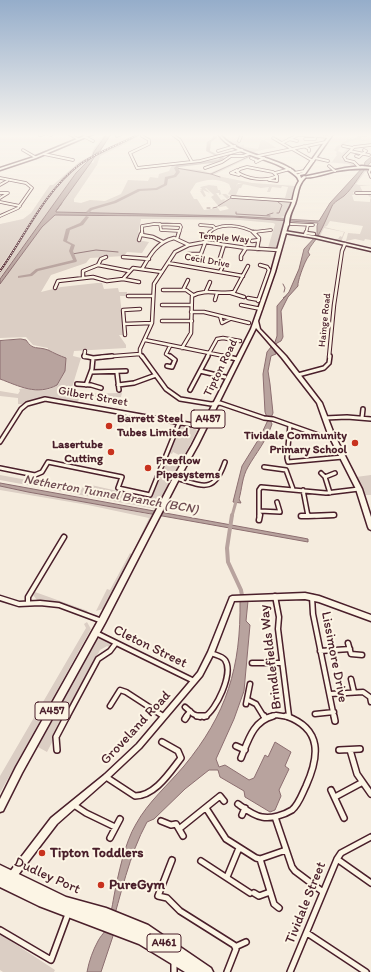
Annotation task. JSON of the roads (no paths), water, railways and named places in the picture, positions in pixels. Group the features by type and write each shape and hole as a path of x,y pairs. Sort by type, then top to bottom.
{"highway":[{"name":"Dudley Port","path":"0,870 64,902 104,919"},
{"name":"Dudley Port","path":"0,881 43,902 69,912 104,919"},
{"name":"A461","path":"104,919 117,924 144,929 166,944 169,950 196,972"},
{"name":"A461","path":"117,924 142,940 207,972"}],"main road":[{"path":"280,249 282,237 300,179"},
{"path":"284,232 280,249 257,317 256,329 274,346 314,395 332,436 359,489 371,527"},
{"path":"257,317 264,335"},
{"name":"Tipton Road","path":"102,621 160,508 204,427 237,359 256,329"},
{"name":"A457","path":"1,807 18,770 102,621"}],"street":[{"path":"0,216 15,211 32,188 24,182 3,179"},
{"path":"268,179 277,181 277,179"},
{"path":"0,185 7,181"},
{"path":"0,194 5,192 8,193 0,198"},
{"path":"356,194 371,193"},
{"path":"232,197 293,202"},
{"path":"0,202 20,206"},
{"path":"199,259 209,232 214,227 215,221"},
{"path":"139,240 142,222"},
{"path":"142,226 160,224 186,225"},
{"path":"160,224 161,230 180,231"},
{"path":"291,224 313,226"},
{"path":"200,225 247,228 254,232 259,240 257,249"},
{"path":"306,234 308,225"},
{"path":"177,239 181,226"},
{"path":"254,232 271,230"},
{"path":"284,232 316,236 371,250"},
{"path":"141,234 153,237 163,242"},
{"path":"142,269 154,249 163,242 171,239 177,239 189,245"},
{"path":"252,241 259,240"},
{"name":"Temple Way","path":"140,354 140,349 152,323 154,284 175,252 189,245 205,242 246,248 280,249"},
{"name":"Hainge Road","path":"298,375 324,368 329,363 334,305 342,250 345,244"},
{"path":"220,258 224,245"},
{"path":"241,259 246,248"},
{"path":"188,254 200,254"},
{"path":"98,265 100,258 106,257"},
{"path":"123,257 149,259"},
{"name":"Cecil Drive","path":"168,263 243,276"},
{"path":"220,272 224,264"},
{"path":"83,278 83,272 98,265 129,271"},
{"path":"260,265 268,268 271,272"},
{"path":"231,293 236,291 248,266"},
{"path":"122,279 133,268 162,272"},
{"path":"55,288 58,281 93,277 107,281 122,279 139,282"},
{"path":"183,290 188,280"},
{"path":"206,291 210,282"},
{"path":"163,290 183,290 193,294 206,291 231,293 258,301 266,287"},
{"path":"215,300 217,293"},
{"path":"182,348 191,333 191,298 193,294"},
{"path":"130,295 153,296"},
{"path":"162,305 191,305"},
{"path":"242,310 242,305 260,309"},
{"path":"125,335 123,310 140,309"},
{"path":"192,312 204,312 249,324"},
{"path":"220,316 221,324 230,319"},
{"path":"162,321 192,320"},
{"path":"124,324 152,323"},
{"path":"190,390 217,339 220,338 240,341"},
{"path":"144,340 237,359"},
{"path":"167,366 172,367 175,362 175,360 166,354 170,346"},
{"path":"85,351 84,357 93,358 140,354 166,389 180,399 211,404 216,403 320,435 332,436"},
{"path":"86,385 91,372 93,358"},
{"path":"200,371 225,377"},
{"path":"91,372 126,372"},
{"path":"117,372 119,390"},
{"path":"118,385 134,383 156,375"},
{"path":"78,384 101,388"},
{"name":"Gilbert Street","path":"0,442 26,404 45,399 204,427"},
{"path":"362,418 363,409"},
{"path":"325,418 371,419"},
{"path":"0,468 35,475 42,472 48,462 122,477 118,488 150,495 179,423"},
{"path":"290,425 287,458 288,462 343,457"},
{"path":"176,478 201,485 214,483 219,478 225,462"},
{"path":"264,467 286,470 293,489"},
{"path":"321,473 330,493"},
{"path":"324,477 335,474"},
{"path":"259,520 259,490 261,488 293,489 330,493 359,489"},
{"path":"303,490 308,516"},
{"path":"260,511 280,512 277,502"},
{"path":"301,516 334,515"},
{"path":"28,603 28,596 64,538"},
{"path":"275,596 293,595 312,597 371,618"},
{"name":"Groveland Road","path":"12,876 47,829 139,746 200,674 211,653 232,598 275,596"},
{"name":"Brindlefields Way","path":"275,596 279,617 278,629 289,716"},
{"name":"Lissimore Drive","path":"312,597 313,614 335,721"},
{"path":"0,598 19,604 44,603 59,605 102,621"},
{"name":"Cleton Street","path":"96,634 194,681"},
{"path":"58,750 56,737 98,659 110,651 116,643"},
{"path":"348,643 351,654 362,655"},
{"path":"320,651 350,649"},
{"path":"185,707 190,712 198,716 205,717 209,715 223,691 228,674 227,664 225,660 211,653"},
{"path":"252,663 282,663"},
{"path":"351,678 354,692"},
{"path":"250,684 247,702 256,704 265,718"},
{"path":"110,706 118,688 163,716"},
{"path":"330,694 354,692 367,694 370,697 371,702"},
{"path":"185,719 190,712"},
{"path":"315,714 334,712"},
{"path":"238,804 262,818 268,819 291,810 298,803 311,772 316,752 313,738 302,723 289,716 275,715 265,718 255,729 241,758"},
{"path":"106,777 135,796 138,797 147,794 166,776 181,758 178,751 162,742"},
{"path":"236,746 245,750"},
{"path":"339,750 360,749"},
{"path":"350,750 354,769 361,783 371,794"},
{"path":"335,797 361,783"},
{"path":"331,790 344,818"},
{"path":"179,829 220,796 224,801"},
{"path":"73,804 86,813 115,827"},
{"path":"206,808 222,834 238,848 260,859 286,850"},
{"path":"242,815 245,808"},
{"path":"275,817 295,871 323,892"},
{"path":"110,838 120,819"},
{"path":"161,821 171,825 176,824 183,836"},
{"name":"Tividale Street","path":"290,972 336,859 341,853 371,837"},
{"path":"227,877 238,848"},
{"path":"260,859 274,904 279,908"},
{"path":"336,859 371,883"},
{"path":"172,860 158,896 167,898 180,911 235,947"},
{"path":"201,861 252,893 259,896 270,892"},
{"path":"0,930 51,960 69,912"},
{"path":"307,932 366,972"},
{"path":"235,947 246,942"},
{"path":"227,972 236,949 235,947"},
{"path":"174,972 178,957"}],"waterway":[{"path":"88,212 91,209 115,202 139,190 157,189 166,184 166,179"},
{"path":"218,206 231,198"},
{"path":"277,213 279,213 282,205 278,202"},
{"path":"57,210 62,203"},
{"path":"213,208 217,207"},
{"path":"236,212 236,214 270,216"},
{"path":"267,215 273,213"},
{"path":"20,277 31,275 37,270 75,261 71,251 73,245 65,241 68,229 82,224 87,217"},
{"path":"72,254 96,250 118,252"},
{"path":"283,284 285,288 284,292"},
{"path":"284,299 283,298 286,296"},
{"path":"232,516 237,498"},
{"path":"232,515 227,548 228,562 241,590 244,606"}],"railway":[{"path":"0,271 45,201 64,179"}],"place":[{"name":"Barrett Steel Tubes Limited","path":"109,426"},
{"name":"Tividale Community Primary School","path":"355,443"},
{"name":"Lasertube Cutting","path":"111,452"},
{"name":"Freeflow Pipesystems","path":"148,468"},
{"name":"Tipton Toddlers","path":"42,853"},
{"name":"PureGym","path":"101,885"}],"water label":[{"name":"Netherton Tunnel Branch (BCN)","path":"111,495"}]}
